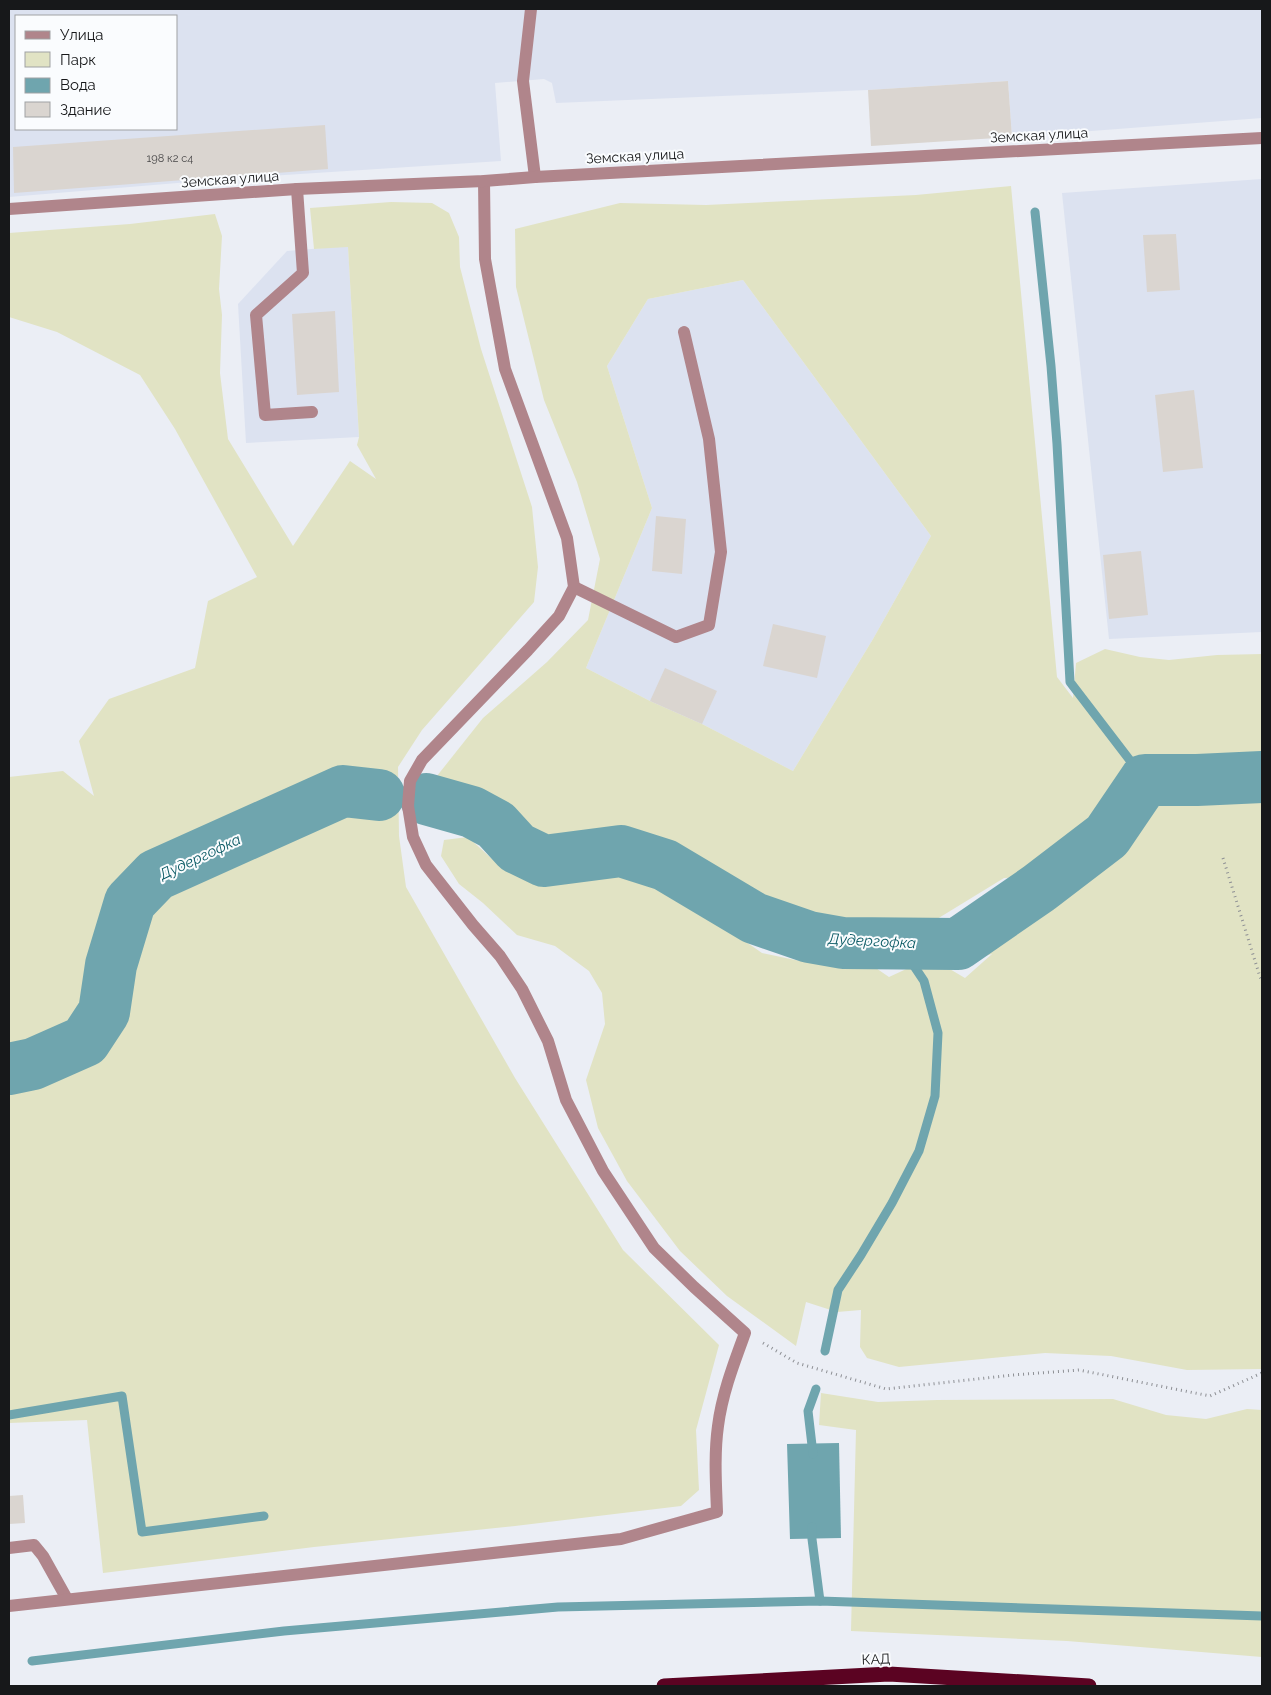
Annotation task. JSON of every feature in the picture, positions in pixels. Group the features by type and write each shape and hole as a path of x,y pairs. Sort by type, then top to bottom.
{"highway":[{"name":"КАД","path":"664,1686 889,1674 1089,1686"}],"street":[{"path":"531,9 523,80 534,177"},
{"name":"Земская улица","path":"9,209 297,189 484,181 1262,138"},
{"path":"9,1606 621,1539 717,1512 715,1468 718,1426 730,1373 745,1333 654,1248 603,1171 566,1100 548,1041 522,989 500,956 426,865 413,836 408,806 410,781 422,760 559,616 574,587 567,538 505,369 485,259 484,181"},
{"path":"297,189 304,273 256,315 265,415 312,412"},
{"path":"574,587 676,637 709,625 721,552 709,439 684,332"},
{"path":"9,1548 34,1545 43,1556 67,1600"}],"path":[{"path":"1223,858 1246,936 1262,980"},
{"path":"745,1333 797,1363 886,1389 1013,1374 1078,1370 1210,1396 1262,1373"}],"shaded area":[{"path":"9,9 1262,9 1262,118 1012,137 1008,81 868,90 556,103 552,83 544,79 495,83 501,161 238,178 9,197"},
{"path":"1262,179 1262,632 1109,639 1062,193"},
{"path":"348,246 359,437 246,443 238,304 287,251"},
{"path":"743,280 931,536 873,639 793,771 702,724 650,701 586,668 652,508 607,366 648,299"}],"green space":[{"path":"1011,186 1057,677 1073,698 1076,663 1105,649 1140,657 1169,660 1217,655 1262,654 1262,1369 1187,1370 1111,1356 1045,1353 899,1367 867,1358 860,1347 861,1310 837,1312 806,1302 796,1346 727,1296 680,1251 627,1181 598,1128 586,1080 605,1024 602,993 589,971 555,946 517,935 483,903 459,884 441,856 444,840 468,837 492,859 525,873 554,881 585,880 616,875 649,883 680,896 762,953 800,961 870,964 889,977 915,965 948,968 965,978 992,954 951,963 923,959 925,937 955,926 996,905 1020,877 1004,878 924,927 838,925 768,905 676,855 610,831 539,846 480,803 429,786 483,718 547,662 588,620 600,559 577,482 544,400 516,287 515,229 620,203 706,205 916,195","holes":["743,280 931,536 873,639 793,771 702,724 650,701 586,668 652,508 607,366 648,299"]},
{"path":"391,202 432,203 449,213 459,237 460,267 481,349 532,507 538,567 534,602 422,730 398,767 399,836 406,887 515,1078 623,1250 719,1345 696,1430 699,1490 681,1506 314,1547 103,1573 87,1420 9,1423 9,777 63,771 94,796 79,741 109,699 195,668 208,601 257,577 175,429 140,375 57,332 9,317 9,233 130,224 215,214 222,236 219,289 222,315 220,373 228,439 293,546 350,461 376,479 357,445 359,437 348,247 314,249 310,208"},
{"path":"821,1393 878,1402 1113,1399 1166,1415 1206,1419 1247,1409 1262,1410 1262,1657 1067,1641 851,1631 856,1430 819,1425"}],"water":[{"path":"839,1443 841,1538 790,1539 787,1444"}],"building":[{"path":"1008,81 1012,137 871,146 868,90"},
{"path":"325,125 328,169 14,193 13,147"},
{"path":"1176,234 1180,290 1147,292 1143,235"},
{"path":"335,311 339,392 297,395 292,314"},
{"path":"1194,390 1203,468 1163,472 1155,395"},
{"path":"656,516 686,519 682,574 652,571"},
{"path":"1141,551 1148,615 1109,619 1103,555"},
{"path":"773,624 826,636 817,678 763,666"},
{"path":"665,668 717,691 702,724 650,701"},
{"path":"23,1495 25,1523 9,1524 9,1496"}],"waterway":[{"path":"1035,212 1057,444 1070,682 1145,780"},
{"name":"Дудергофка","path":"426,799 472,812 496,825 517,848 544,861 621,851 665,865 754,918 809,937 843,943 958,944 1039,888 1107,836 1145,780 1262,777"},
{"name":"Дудергофка","path":"9,1069 33,1064 85,1041 104,1012 111,965 130,902 156,875 343,791 379,795"},
{"path":"825,1351 838,1290 892,1203 919,1151 935,1096 938,1033 924,981 900,945"},
{"path":"813,1454 808,1411 816,1389"},
{"path":"9,1415 122,1396 142,1532 264,1516"},
{"path":"812,1527 820,1601"},
{"path":"32,1661 284,1631 558,1607 820,1601 1262,1616"}]}
